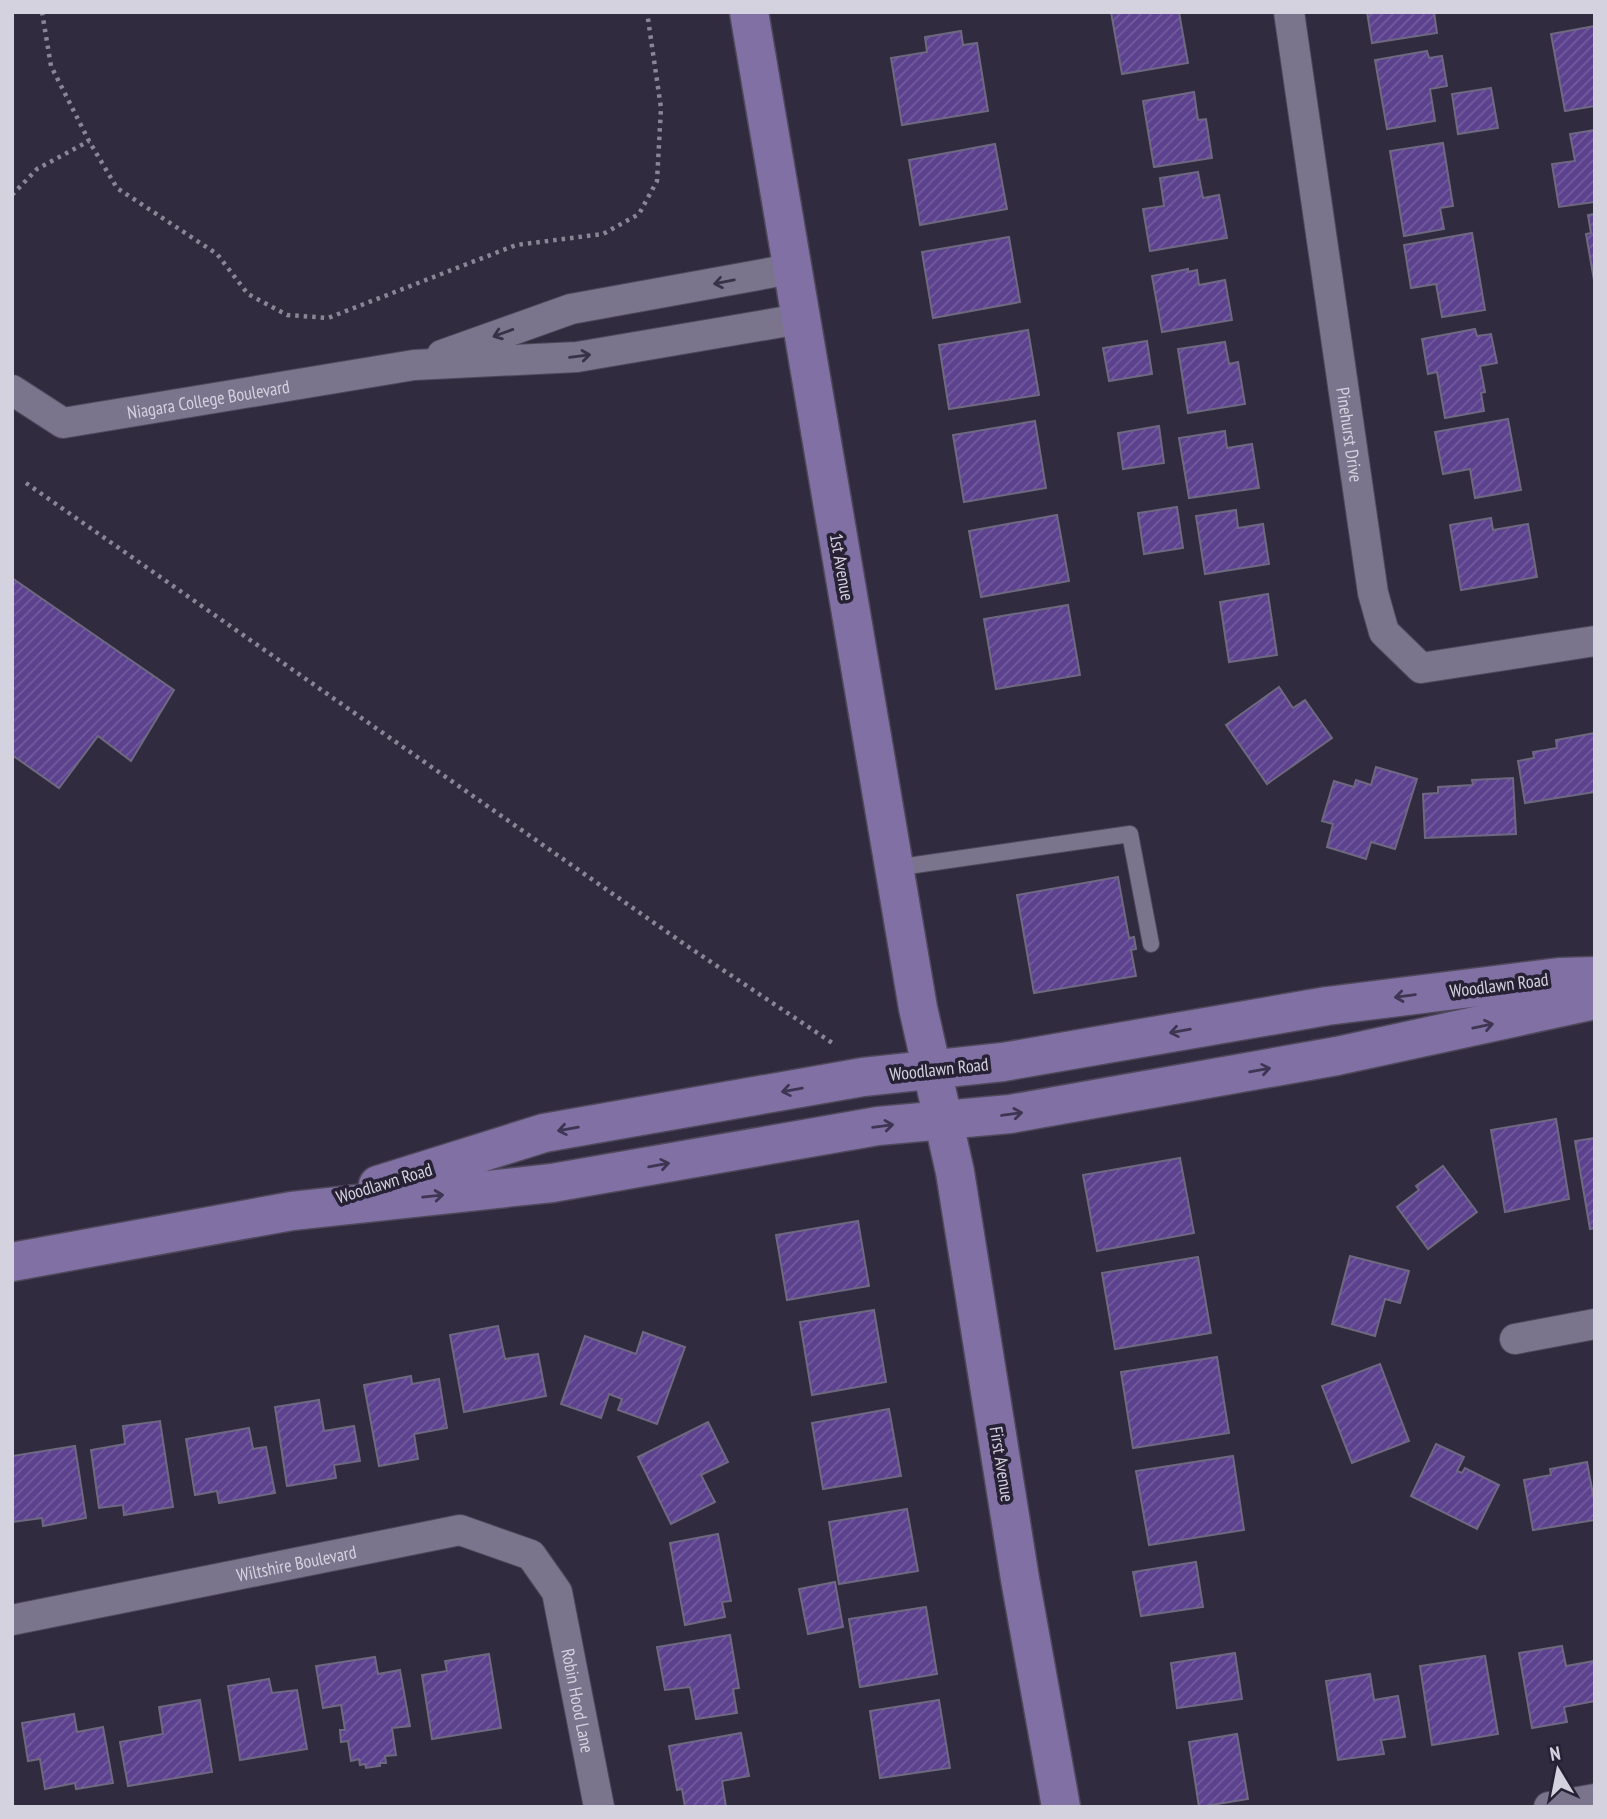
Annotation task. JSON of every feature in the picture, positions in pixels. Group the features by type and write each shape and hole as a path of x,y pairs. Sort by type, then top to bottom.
{"main road":[{"name":"1st Avenue","path":"749,12 918,1007 944,1120"},
{"name":"Woodlawn Road","path":"292,1211 544,1133 863,1077 1003,1062 1327,1006 1559,977 1595,976"},
{"name":"Woodlawn Road","path":"12,1262 292,1211 552,1183 878,1126 1010,1115 1337,1056 1595,1000"},
{"name":"First Avenue","path":"944,1120 956,1172 1020,1579 1061,1807"}],"street":[{"name":"Pinehurst Drive","path":"1289,12 1373,593 1384,632 1420,668 1595,641"},
{"name":"Niagara College Boulevard","path":"414,365 571,309 791,269"},
{"name":"Niagara College Boulevard","path":"12,390 63,423 414,365 577,358 800,319"},
{"path":"1515,1339 1595,1324"},
{"name":"Wiltshire Boulevard","path":"12,1620 460,1530 531,1555 558,1594"},
{"name":"Robin Hood Lane","path":"558,1594 599,1807"},
{"path":"1549,1807 1595,1799"}],"lane":[{"path":"894,868 1130,834 1151,944"}],"path":[{"path":"42,12 51,66 89,141 117,188 218,254 248,294 287,315 328,318 516,245 603,234 639,214 657,181 661,108 647,12"},
{"path":"12,195 37,170 89,141"},
{"path":"26,483 690,948 838,1047"}],"building":[{"path":"1111,12 1179,12 1188,63 1122,74"},
{"path":"1367,12 1434,12 1437,33 1372,43"},
{"path":"1595,26 1595,106 1565,111 1551,34"},
{"path":"961,31 963,45 977,43 988,111 902,125 891,58 927,52 925,37"},
{"path":"1427,51 1429,58 1442,56 1447,86 1430,89 1435,121 1387,129 1375,60"},
{"path":"1491,88 1498,128 1458,134 1452,94"},
{"path":"1194,92 1198,120 1206,119 1212,158 1154,167 1143,101"},
{"path":"1595,130 1595,202 1559,207 1552,164 1575,161 1570,134"},
{"path":"1443,143 1453,206 1440,208 1444,229 1404,236 1390,151"},
{"path":"995,144 1007,209 920,225 909,160"},
{"path":"1198,172 1203,198 1219,195 1227,238 1150,251 1143,209 1164,206 1160,178"},
{"path":"1595,214 1595,286 1586,234 1591,233 1588,215"},
{"path":"1472,233 1485,310 1442,317 1436,284 1411,288 1404,245"},
{"path":"1009,237 1020,302 933,318 922,252"},
{"path":"1188,269 1188,272 1197,270 1199,285 1225,280 1232,320 1162,332 1152,276"},
{"path":"1475,329 1477,336 1491,334 1497,363 1480,366 1485,392 1481,393 1484,411 1445,418 1437,372 1428,374 1422,339"},
{"path":"1028,330 1039,395 949,409 939,345"},
{"path":"1147,341 1152,374 1109,381 1103,348"},
{"path":"1225,342 1229,364 1238,362 1245,404 1188,413 1178,349"},
{"path":"1508,419 1521,490 1475,498 1470,469 1443,474 1435,432"},
{"path":"1035,421 1046,488 964,502 953,435"},
{"path":"1159,426 1164,463 1123,469 1118,433"},
{"path":"1225,431 1227,448 1252,444 1259,488 1189,498 1179,438"},
{"path":"1177,507 1183,548 1144,554 1138,513"},
{"path":"1236,510 1238,528 1263,524 1269,564 1205,574 1196,516"},
{"path":"1057,515 1069,581 981,597 969,531"},
{"path":"1491,518 1493,530 1528,524 1537,577 1461,590 1450,525"},
{"path":"12,578 174,690 131,761 98,736 59,788 12,755"},
{"path":"1268,594 1277,655 1229,662 1220,602"},
{"path":"1068,605 1080,675 996,689 984,619"},
{"path":"1279,687 1293,708 1305,700 1332,738 1267,784 1226,725"},
{"path":"1595,733 1595,792 1525,803 1518,761 1534,758 1533,752 1557,748 1556,740"},
{"path":"1376,767 1417,779 1395,849 1371,842 1366,859 1327,847 1333,824 1322,821 1334,781 1354,787 1356,780 1371,785"},
{"path":"1513,778 1516,834 1425,838 1423,794 1438,793 1438,787 1473,785 1472,780"},
{"path":"1118,877 1129,938 1134,937 1136,949 1131,950 1136,976 1034,993 1017,895"},
{"path":"1556,1119 1569,1199 1505,1212 1491,1130"},
{"path":"1595,1138 1595,1228 1590,1229 1575,1141"},
{"path":"1180,1158 1194,1233 1097,1251 1083,1175"},
{"path":"1443,1166 1477,1212 1428,1249 1397,1207 1419,1190 1416,1186"},
{"path":"858,1221 869,1286 787,1300 776,1235"},
{"path":"1350,1256 1409,1271 1400,1303 1385,1299 1375,1336 1332,1324"},
{"path":"1198,1257 1211,1333 1115,1349 1102,1273"},
{"path":"874,1310 886,1382 812,1395 800,1322"},
{"path":"498,1326 505,1359 538,1354 546,1396 464,1412 450,1335"},
{"path":"643,1332 685,1347 657,1424 618,1410 622,1399 609,1394 601,1418 561,1404 585,1336 636,1354"},
{"path":"1217,1357 1229,1433 1133,1448 1121,1372"},
{"path":"1380,1364 1409,1441 1352,1463 1322,1386"},
{"path":"411,1376 412,1384 439,1379 447,1428 414,1434 418,1459 379,1466 364,1385"},
{"path":"319,1400 324,1431 354,1426 360,1461 334,1465 336,1478 287,1486 275,1407"},
{"path":"889,1409 901,1476 823,1489 812,1423"},
{"path":"160,1421 173,1507 124,1515 123,1505 99,1508 91,1450 125,1444 123,1426"},
{"path":"708,1422 728,1462 701,1475 715,1502 671,1524 638,1457"},
{"path":"249,1428 253,1449 266,1447 275,1493 219,1503 217,1491 195,1495 186,1439"},
{"path":"1436,1444 1464,1457 1457,1471 1462,1473 1465,1468 1499,1485 1477,1529 1411,1496"},
{"path":"75,1446 86,1518 43,1526 42,1518 12,1522 12,1456"},
{"path":"1233,1456 1244,1530 1149,1545 1136,1471"},
{"path":"1587,1462 1595,1520 1533,1530 1524,1480 1551,1475 1550,1469"},
{"path":"907,1509 918,1571 839,1584 829,1522"},
{"path":"718,1534 731,1601 722,1602 725,1617 685,1625 670,1543"},
{"path":"1196,1562 1203,1607 1141,1616 1133,1572"},
{"path":"835,1582 843,1627 808,1634 799,1589"},
{"path":"926,1607 937,1674 860,1687 849,1619"},
{"path":"730,1635 739,1688 733,1689 737,1713 696,1719 690,1687 665,1690 657,1647"},
{"path":"1562,1646 1566,1666 1594,1661 1595,1701 1564,1707 1567,1722 1532,1728 1519,1653"},
{"path":"1235,1653 1242,1699 1177,1708 1171,1663"},
{"path":"489,1654 501,1728 432,1739 422,1675 447,1671 445,1661"},
{"path":"1485,1656 1498,1734 1432,1745 1420,1666"},
{"path":"375,1657 378,1674 400,1670 410,1726 392,1728 396,1755 385,1756 386,1763 380,1763 380,1766 366,1768 365,1764 360,1765 359,1759 351,1761 348,1741 341,1742 340,1730 345,1730 341,1705 323,1708 316,1666"},
{"path":"1370,1674 1374,1700 1398,1696 1405,1737 1381,1740 1384,1754 1338,1760 1326,1681"},
{"path":"269,1679 272,1693 297,1690 307,1749 240,1760 228,1686"},
{"path":"200,1700 212,1772 128,1786 120,1742 163,1734 159,1707"},
{"path":"939,1700 950,1768 880,1778 870,1711"},
{"path":"74,1714 77,1732 103,1727 113,1783 76,1789 75,1783 45,1789 40,1759 28,1761 22,1723"},
{"path":"741,1733 749,1776 722,1781 726,1807 685,1807 682,1789 677,1790 669,1746"},
{"path":"1237,1734 1248,1799 1199,1807 1189,1742"}]}
